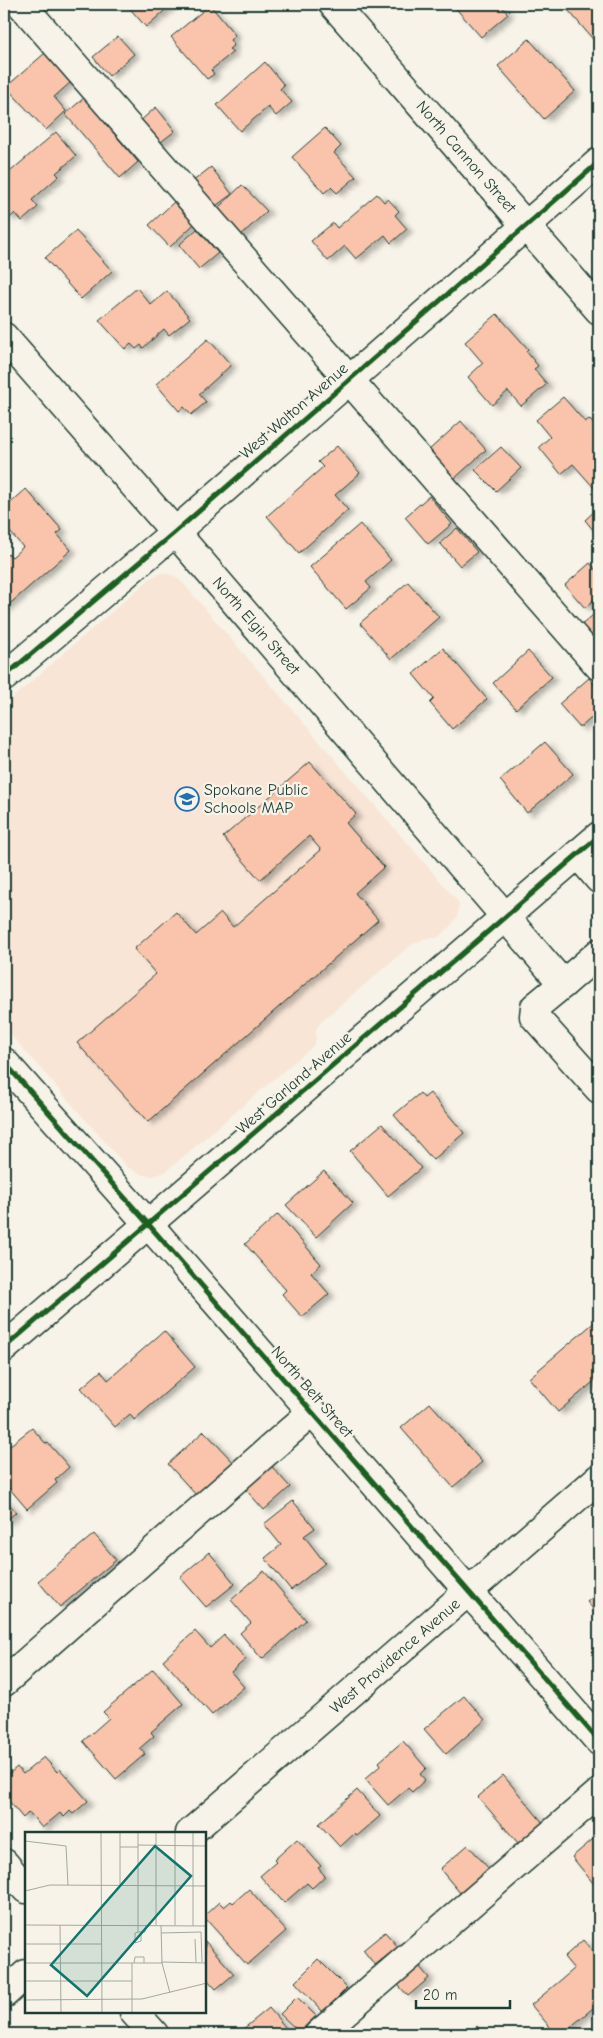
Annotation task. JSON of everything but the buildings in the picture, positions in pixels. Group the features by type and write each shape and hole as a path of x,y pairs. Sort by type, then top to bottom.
{"street":[{"path":"21,4 599,666"},
{"name":"North Cannon Street","path":"333,4 599,310"},
{"name":"West Walton Avenue","path":"4,677 175,532 599,162"},
{"name":"North Elgin Street","path":"4,338 175,532 563,984"},
{"name":"West Garland Avenue","path":"4,1348 599,836"},
{"path":"578,854 599,878"},
{"path":"599,955 535,1007 534,1016 599,1090"},
{"name":"North Belt Street","path":"4,1062 599,1740"},
{"path":"4,1682 312,1412"},
{"name":"West Providence Avenue","path":"191,1832 599,1478"},
{"path":"319,2034 599,1793"},
{"path":"4,1863 25,1888"},
{"path":"4,1994 25,1975"},
{"path":"135,2013 154,2034"}],"shaded area":[{"name":"Spokane Public Schools MAP","path":"162,573 173,575 182,582 459,903 457,917 450,927 437,938 426,938 411,945 322,1021 316,1029 316,1039 313,1046 165,1172 153,1176 143,1175 127,1167 4,1027 4,705 152,577"}],"cycle path":[{"path":"4,677 175,532 599,162"},
{"path":"4,1348 599,836"},
{"path":"4,1062 149,1225 599,1741"}],"place":[{"name":"Spokane Public Schools MAP","path":"187,799"}]}
